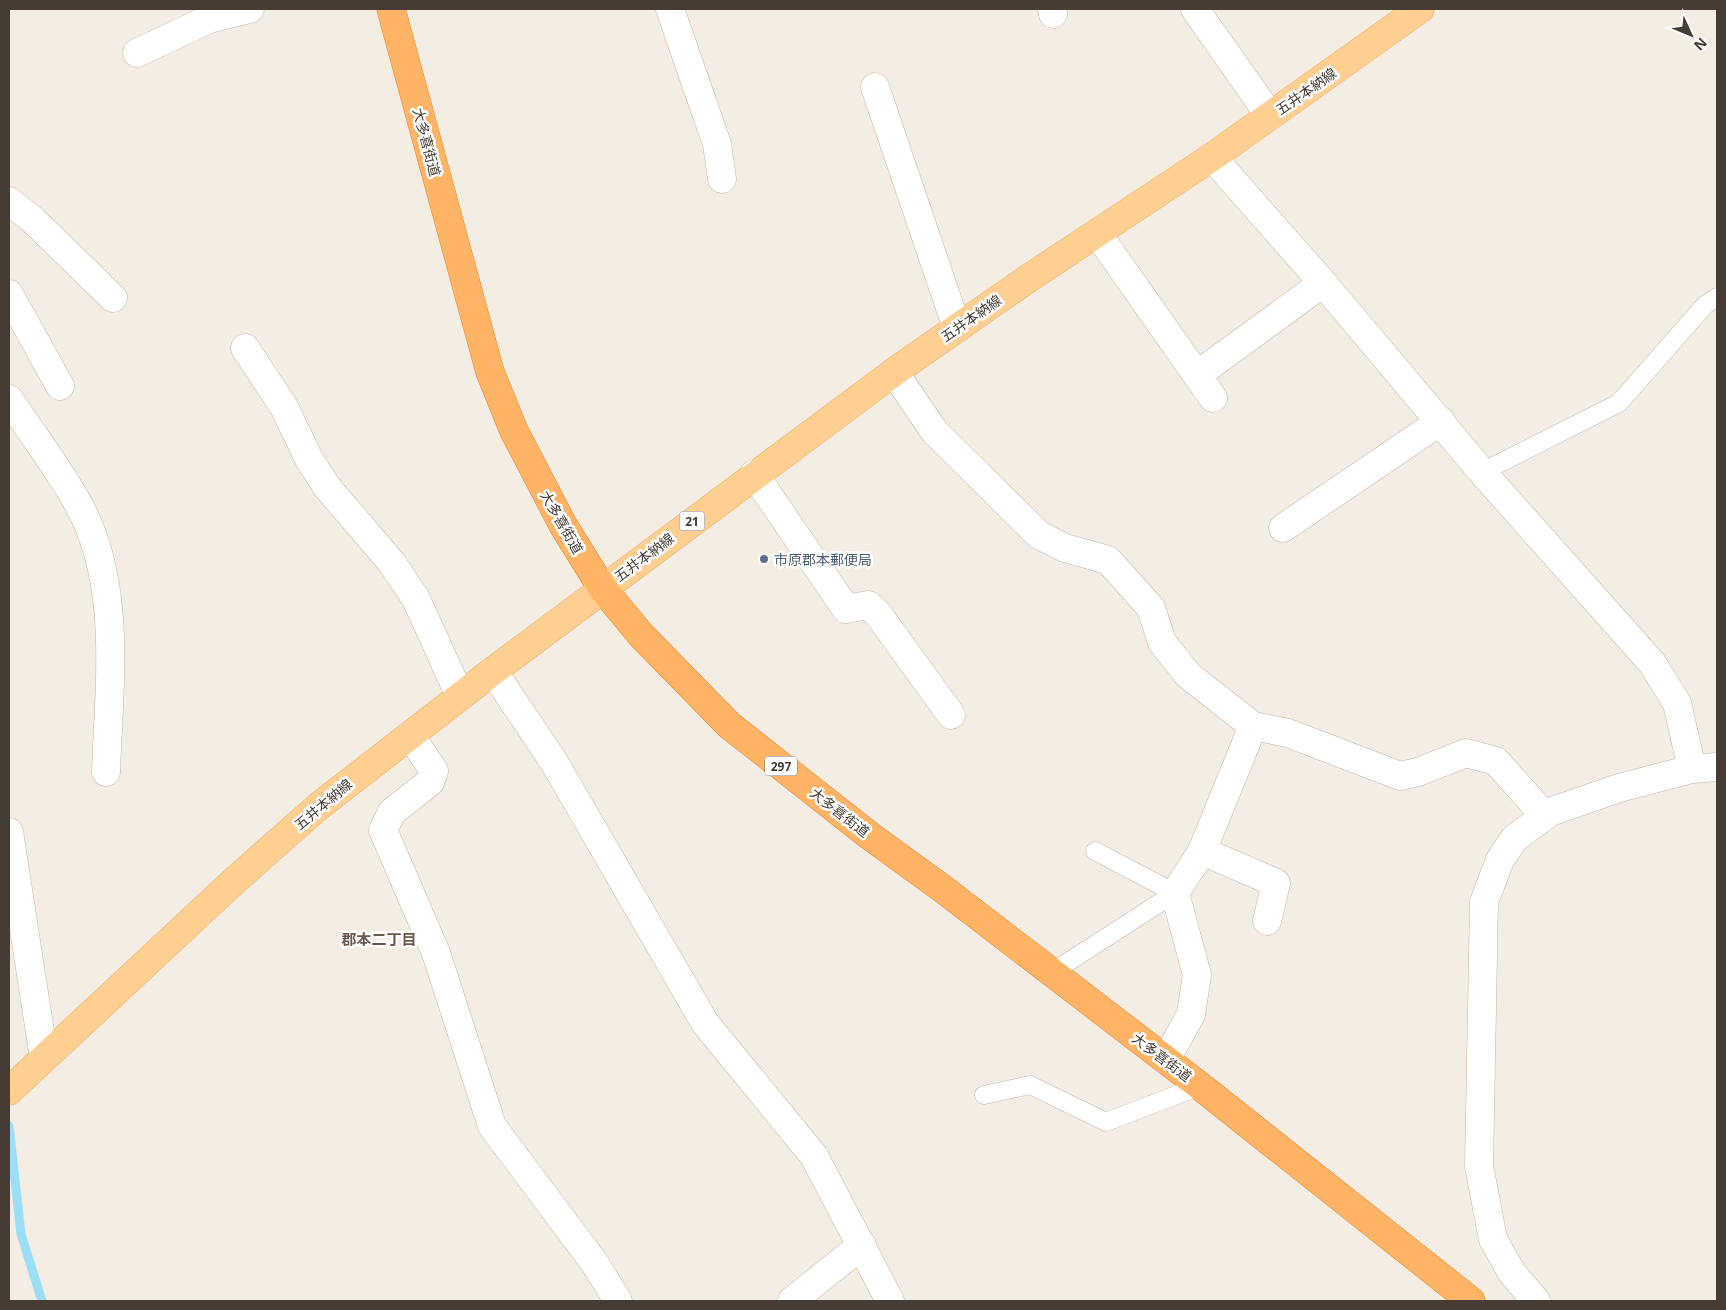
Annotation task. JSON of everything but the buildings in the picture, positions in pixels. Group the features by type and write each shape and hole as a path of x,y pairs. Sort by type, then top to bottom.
{"highway":[{"name":"大多喜街道","path":"391,9 490,372 514,431 563,525 602,588 641,635 729,725 870,836 943,889 1200,1086 1471,1301"}],"main road":[{"name":"五井本納線","path":"9,1091 312,813 493,670 754,474 894,372 956,328 1212,157 1420,9"}],"street":[{"path":"137,53 209,19 250,9"},
{"path":"670,9 717,144 722,179"},
{"path":"1195,9 1270,116"},
{"path":"875,87 956,328"},
{"path":"1212,157 1323,283 1482,472 1652,663 1677,703 1705,768 1619,788 1550,812 1514,839 1500,860 1484,902 1479,1166 1493,1238 1512,1273 1536,1301"},
{"path":"9,201 33,220 113,298"},
{"path":"1097,233 1213,398"},
{"path":"1197,375 1323,283"},
{"path":"9,294 60,386"},
{"path":"246,348 284,407 309,459 327,487 392,563 416,599 460,696"},
{"path":"894,372 934,431 1039,535 1065,548 1108,560 1151,608 1162,642 1188,675 1253,726 1288,733 1400,776 1418,772 1466,753 1496,761 1545,816"},
{"path":"9,398 77,501 99,555 109,599 106,772"},
{"path":"1283,528 1441,421"},
{"path":"754,474 846,609 868,605 878,614 951,715"},
{"path":"493,670 554,762 705,1024 814,1156 890,1301"},
{"path":"1166,1060 1190,1014 1197,974 1175,893 1202,851 1253,726"},
{"path":"410,734 434,771 430,782 392,812 383,830 436,953 492,1126 596,1265 618,1301"},
{"path":"9,832 44,1058"},
{"path":"1202,851 1276,882 1267,921"},
{"path":"792,1301 862,1245"}],"lane":[{"path":"1482,472 1619,403 1705,305 1717,297"},
{"path":"1051,973 1175,893 1095,851"},
{"path":"984,1095 1030,1085 1106,1122 1200,1086"}],"waterway":[{"path":"9,1126 21,1234 42,1301"}],"place":[{"name":"市原郡本郵便局","path":"764,559"}],"district":[{"name":"郡本二丁目","path":"379,939"}]}
